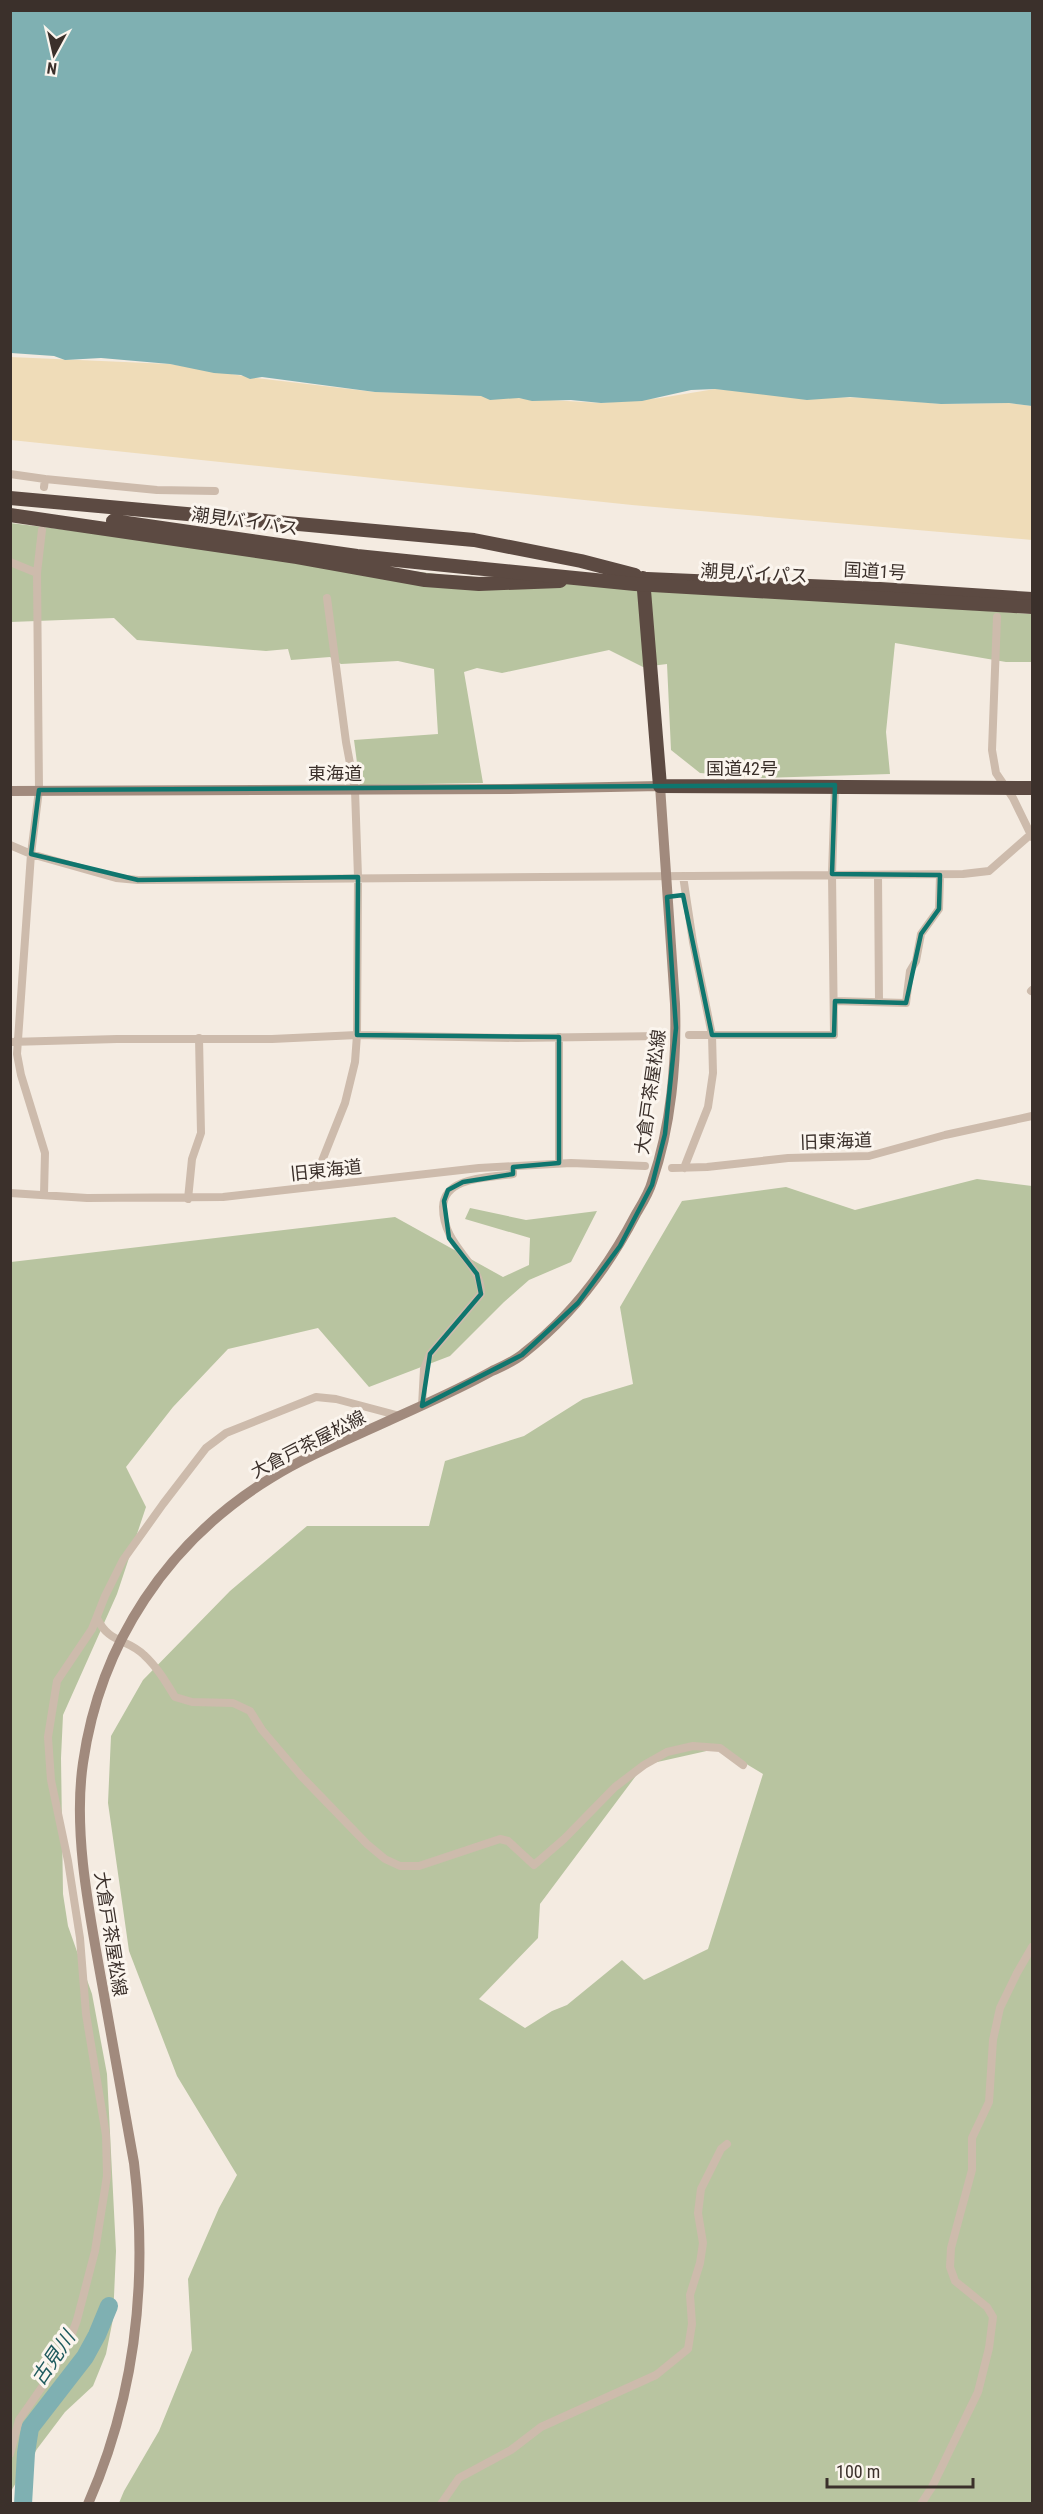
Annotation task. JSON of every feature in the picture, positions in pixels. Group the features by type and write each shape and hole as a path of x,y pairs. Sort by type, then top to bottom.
{"highway":[{"name":"潮見バイパス","path":"16,499 474,568"},
{"path":"16,499 474,540 580,561 643,578"},
{"name":"潮見バイパス","path":"10,510 150,526 357,556 635,584 1032,608"},
{"path":"10,515 297,557 425,580 479,584 643,578"},
{"path":"643,578 660,786"},
{"name":"国道1号","path":"643,578 1032,599"},
{"name":"国道42号","path":"660,786 1032,788"}],"street":[{"path":"10,474 45,483 215,491"},
{"path":"42,530 37,573 39,790 14,1042 21,1075 45,1153 44,1194"},
{"path":"10,562 37,573"},
{"path":"312,1186 345,1103 355,1062 357,1035 358,877 355,790 346,742 327,598"},
{"path":"10,845 31,854 116,878 138,880 940,875 989,871 1031,836 1008,788 996,773 992,750 997,617"},
{"name":"東海道","path":"10,791 660,786"},
{"name":"大倉戸茶屋松線","path":"88,2504 104,2469 117,2427 131,2368 139,2304 139,2207 134,2163 84,1889 82,1765 94,1706 110,1661 137,1608 178,1554 227,1509 271,1478 522,1355 578,1303 620,1246 652,1185 665,1134 676,1028 660,786"},
{"path":"689,1035 834,1035 832,874 835,786"},
{"path":"878,875 879,1002"},
{"path":"835,1001 906,1003 910,971 916,962 921,934 939,909 940,875"},
{"path":"683,876 693,942 712,1035 713,1073 708,1107 684,1168"},
{"path":"14,1042 199,1038 272,1039 357,1035 663,1036"},
{"path":"558,1037 559,1163"},
{"path":"188,1199 192,1159 201,1133 199,1038"},
{"name":"旧東海道","path":"672,1167 684,1168 788,1158 868,1156 945,1135 1032,1116"},
{"name":"旧東海道","path":"10,1193 87,1198 188,1199 223,1197 396,1176 559,1163 645,1166"},
{"path":"422,1406 424,1369 430,1354 481,1294 481,1283 477,1274 450,1238 443,1216 444,1201 448,1190 463,1182 513,1174 513,1167"},
{"path":"10,2454 19,2420 68,2344 78,2320 94,2251 107,2176 106,2135 85,2006 80,1938 68,1861 51,1780 48,1737 57,1681 97,1618 123,1560 206,1448 226,1433 316,1397 336,1399 400,1416"},
{"path":"97,1618 105,1631 142,1652 156,1667 175,1697 192,1702 233,1703 250,1711 262,1730 302,1777 367,1844 385,1859 400,1866 419,1866 500,1839 508,1841 534,1865 564,1839 615,1787 644,1765 667,1752 693,1746 720,1748 743,1765"},
{"path":"921,2504 932,2487 978,2392 989,2348 993,2318 987,2307 955,2281 950,2267 951,2248 972,2170 972,2138 989,2102 993,2040 1000,2008 1032,1947"},
{"path":"441,2504 459,2478 511,2450 541,2427 656,2375 688,2349 692,2324 690,2295 700,2263 703,2243 698,2213 701,2189 721,2149 727,2144"}],"highlighted area":[{"path":"835,785 832,874 940,875 939,909 921,934 906,1003 835,1001 834,1035 712,1035 683,895 667,897 676,1028 665,1134 652,1185 620,1246 578,1303 522,1355 422,1406 430,1354 481,1294 477,1274 449,1238 444,1201 448,1190 463,1182 513,1174 513,1167 559,1163 559,1037 357,1035 358,877 138,880 31,854 39,790"}],"green space":[{"path":"10,523 445,575 1032,614 1032,662 1006,662 895,643 886,732 890,774 762,778 700,773 671,750 667,664 643,667 609,650 502,673 477,668 464,672 483,783 360,785 354,740 438,734 434,669 398,661 341,664 330,657 291,660 288,649 266,651 137,640 114,618 11,622"},
{"path":"977,1179 1032,1186 1032,2503 119,2503 159,2431 192,2350 188,2279 219,2208 237,2175 177,2076 129,1951 108,1803 111,1736 143,1680 230,1591 307,1526 429,1526 445,1461 524,1436 583,1399 633,1384 620,1307 682,1201 786,1187 855,1210","holes":["720,1748 763,1774 708,1949 644,1980 622,1960 567,2005 552,2011 525,2028 479,1999 538,1938 540,1904 644,1765"]},
{"path":"470,1208 526,1220 597,1211 571,1262 529,1280 450,1356 369,1387 318,1328 228,1349 173,1407 126,1467 146,1507 117,1594 63,1715 61,1758 63,1894 68,1926 92,1994 107,2074 116,2251 113,2319 106,2354 93,2386 65,2412 37,2449 11,2491 11,1262 395,1217 503,1277 529,1265 530,1238 465,1219"}],"sand":[{"path":"10,357 170,364 256,378 375,392 601,403 660,398 715,389 941,404 1009,403 1032,406 1032,540 632,505 11,440"}],"water":[{"path":"10,11 1032,11 1032,406 1009,403 941,404 850,397 807,400 715,389 691,390 642,401 601,403 571,400 532,401 519,398 490,400 481,396 375,392 262,377 250,379 241,375 214,373 170,364 101,358 65,360 54,356 11,353"}],"waterway":[{"name":"古見川","path":"23,2504 30,2428 85,2357 109,2306"}]}
